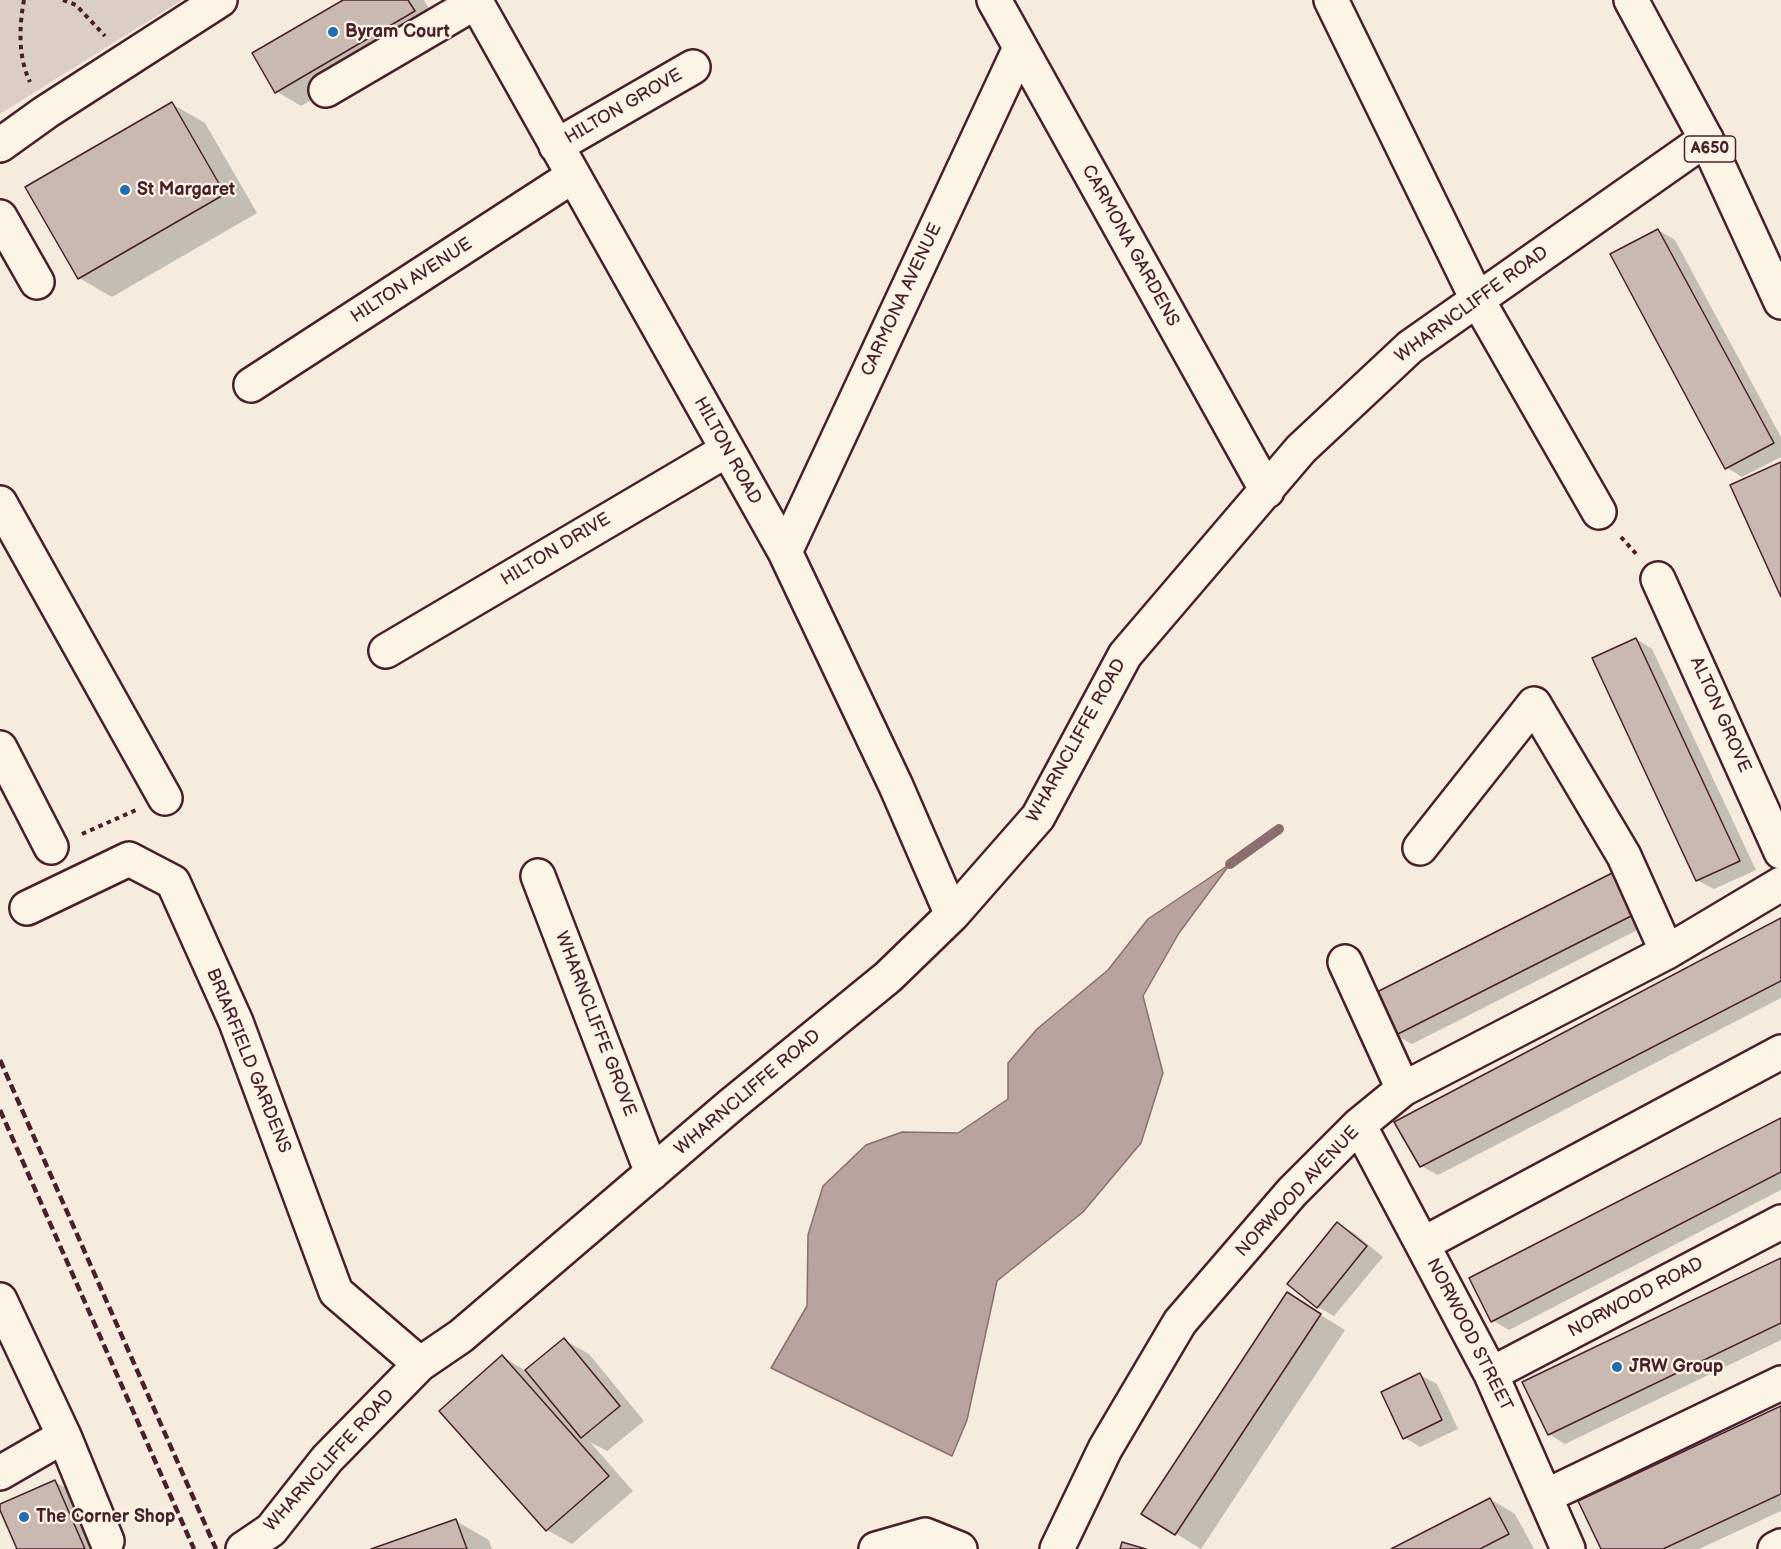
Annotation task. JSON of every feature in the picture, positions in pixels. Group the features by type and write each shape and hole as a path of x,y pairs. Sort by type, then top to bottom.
{"main road":[{"name":"CARMONA GARDENS","path":"994,0 1267,491"},
{"path":"1331,0 1477,299 1599,512"},
{"name":"A650","path":"1631,0 1706,139 1781,302"},
{"path":"0,144 217,1"},
{"path":"326,90 476,1"},
{"name":"HILTON ROAD","path":"476,1 784,552 896,786 952,915"},
{"name":"CARMONA AVENUE","path":"784,552 1020,48"},
{"name":"HILTON GROVE","path":"556,146 693,67"},
{"name":"WHARNCLIFFE ROAD","path":"245,1548 271,1530 327,1459 420,1364 461,1336 731,1105 888,977 952,915 1038,817 1125,655 1301,449 1410,347 1706,139"},
{"name":"HILTON AVENUE","path":"250,385 573,176"},
{"path":"0,217 37,282"},
{"name":"HILTON DRIVE","path":"386,651 727,450"},
{"path":"0,503 165,798"},
{"name":"ALTON GROVE","path":"1658,579 1781,852"},
{"path":"1419,848 1534,704 1624,856 1667,952"},
{"path":"0,748 51,847"},
{"name":"BRIARFIELD GARDENS","path":"27,908 129,859 173,882 236,1022 336,1292 420,1364"},
{"name":"WHARNCLIFFE GROVE","path":"538,876 652,1173"},
{"name":"NORWOOD AVENUE","path":"1057,1549 1106,1449 1180,1322 1292,1192 1359,1125 1403,1089 1667,952 1781,884"},
{"path":"1345,962 1403,1089"},
{"path":"1423,1244 1781,1052"},
{"name":"NORWOOD STREET","path":"1359,1125 1491,1374 1568,1549"},
{"name":"NORWOOD ROAD","path":"1491,1374 1781,1222"},
{"path":"0,1300 64,1436 107,1541"},
{"path":"1546,1496 1781,1383"},
{"path":"0,1473 64,1436"},
{"path":"876,1549 925,1535 960,1549"},
{"path":"1775,1549 1781,1546"}],"path":[{"path":"24,0 21,21 23,67 46,112"},
{"path":"63,0 76,5 126,60"},
{"path":"1599,512 1658,579"},
{"path":"51,847 165,798"}],"shaded area":[{"path":"0,0 182,0 0,114"},
{"path":"1230,864 1179,933 1143,996 1163,1073 1141,1143 1083,1212 997,1281 967,1420 952,1456 771,1368 807,1306 808,1235 823,1186 866,1145 902,1132 958,1133 1008,1099 1008,1063 1037,1029 1108,970 1148,919"}],"building":[{"name":"Byram Court","path":"343,0 408,0 415,11 275,93 252,53"},
{"name":"St Margaret","path":"172,102 225,194 78,279 25,187"},
{"path":"1658,229 1774,443 1725,469 1610,254"},
{"path":"1781,462 1781,597 1730,485"},
{"path":"1636,638 1740,861 1696,881 1592,658"},
{"path":"1622,868 1643,910 1394,1036 1373,994"},
{"path":"1781,918 1781,981 1420,1167 1394,1122"},
{"path":"1781,1118 1781,1172 1491,1322 1469,1278"},
{"path":"1337,1222 1367,1246 1317,1308 1287,1284"},
{"path":"1781,1258 1781,1323 1548,1435 1522,1382"},
{"path":"1287,1292 1321,1314 1175,1535 1141,1514"},
{"path":"564,1338 620,1406 581,1438 525,1370"},
{"path":"502,1355 609,1476 546,1531 439,1411"},
{"path":"1420,1373 1442,1420 1403,1439 1381,1392"},
{"path":"1781,1406 1781,1494 1663,1549 1601,1549 1578,1501"},
{"path":"55,1480 85,1549 17,1549 0,1510 0,1504"},
{"path":"1490,1498 1509,1534 1480,1549 1391,1549"},
{"path":"456,1519 467,1549 371,1549"},
{"path":"1122,1542 1146,1549 1120,1549"}],"waterway":[{"path":"1230,864 1279,829"}],"railway":[{"path":"0,1060 216,1549"},
{"path":"0,1110 194,1549"}],"place":[{"name":"Byram Court","path":"333,32"},
{"name":"St Margaret","path":"125,190"},
{"name":"JRW Group","path":"1617,1367"},
{"name":"The Corner Shop","path":"24,1517"}]}
